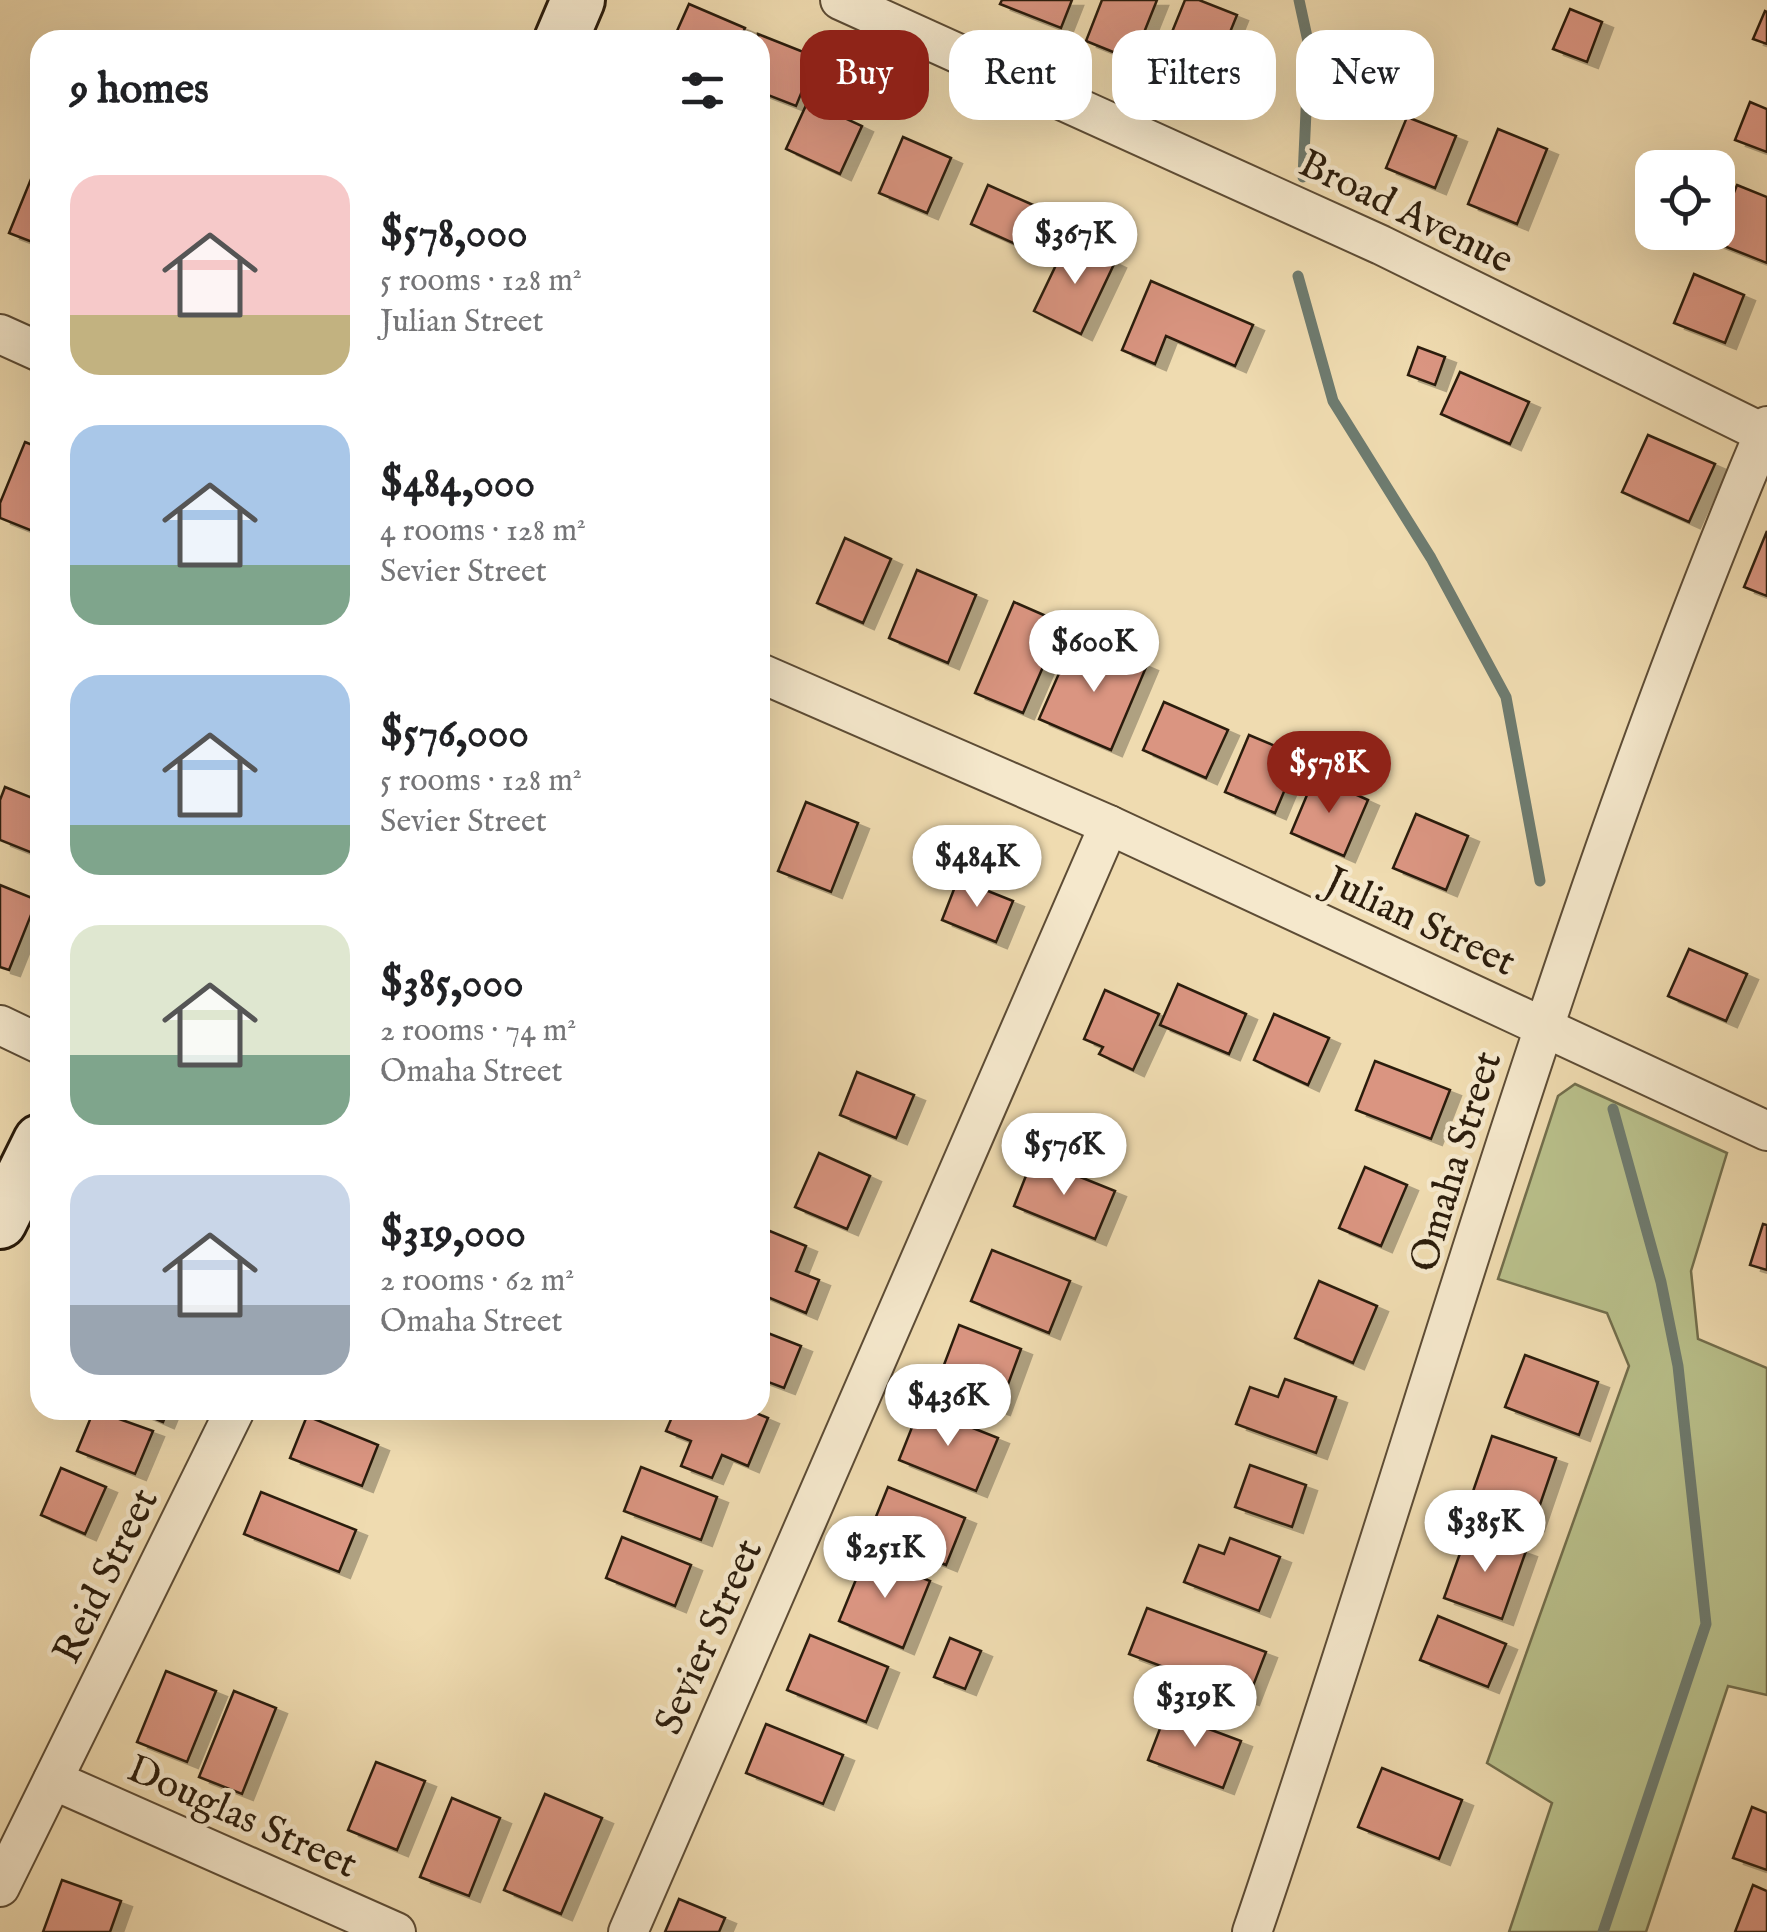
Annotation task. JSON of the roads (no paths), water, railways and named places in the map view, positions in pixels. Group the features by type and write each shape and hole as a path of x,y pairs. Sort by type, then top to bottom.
{"street":[{"path":"565,30 578,0"},
{"name":"Broad Avenue","path":"840,0 1381,245 1766,431"},
{"path":"0,334 30,348"},
{"name":"Omaha Street","path":"1252,1932 1352,1640 1543,1026 1640,754 1766,431"},
{"name":"Julian Street","path":"770,677 1109,825 1767,1131"},
{"name":"Sevier Street","path":"628,1932 1109,825"},
{"path":"0,1024 30,1039"},
{"path":"0,1222 30,1161"},
{"name":"Reid Street","path":"0,1887 230,1420"},
{"name":"Douglas Street","path":"53,1780 396,1932"}],"waterway":[{"path":"1299,0 1309,46 1303,177"},
{"path":"1298,276 1333,401 1431,558 1506,697 1540,881"},
{"path":"1603,1932 1706,1624 1678,1366 1661,1282 1613,1109"}]}
